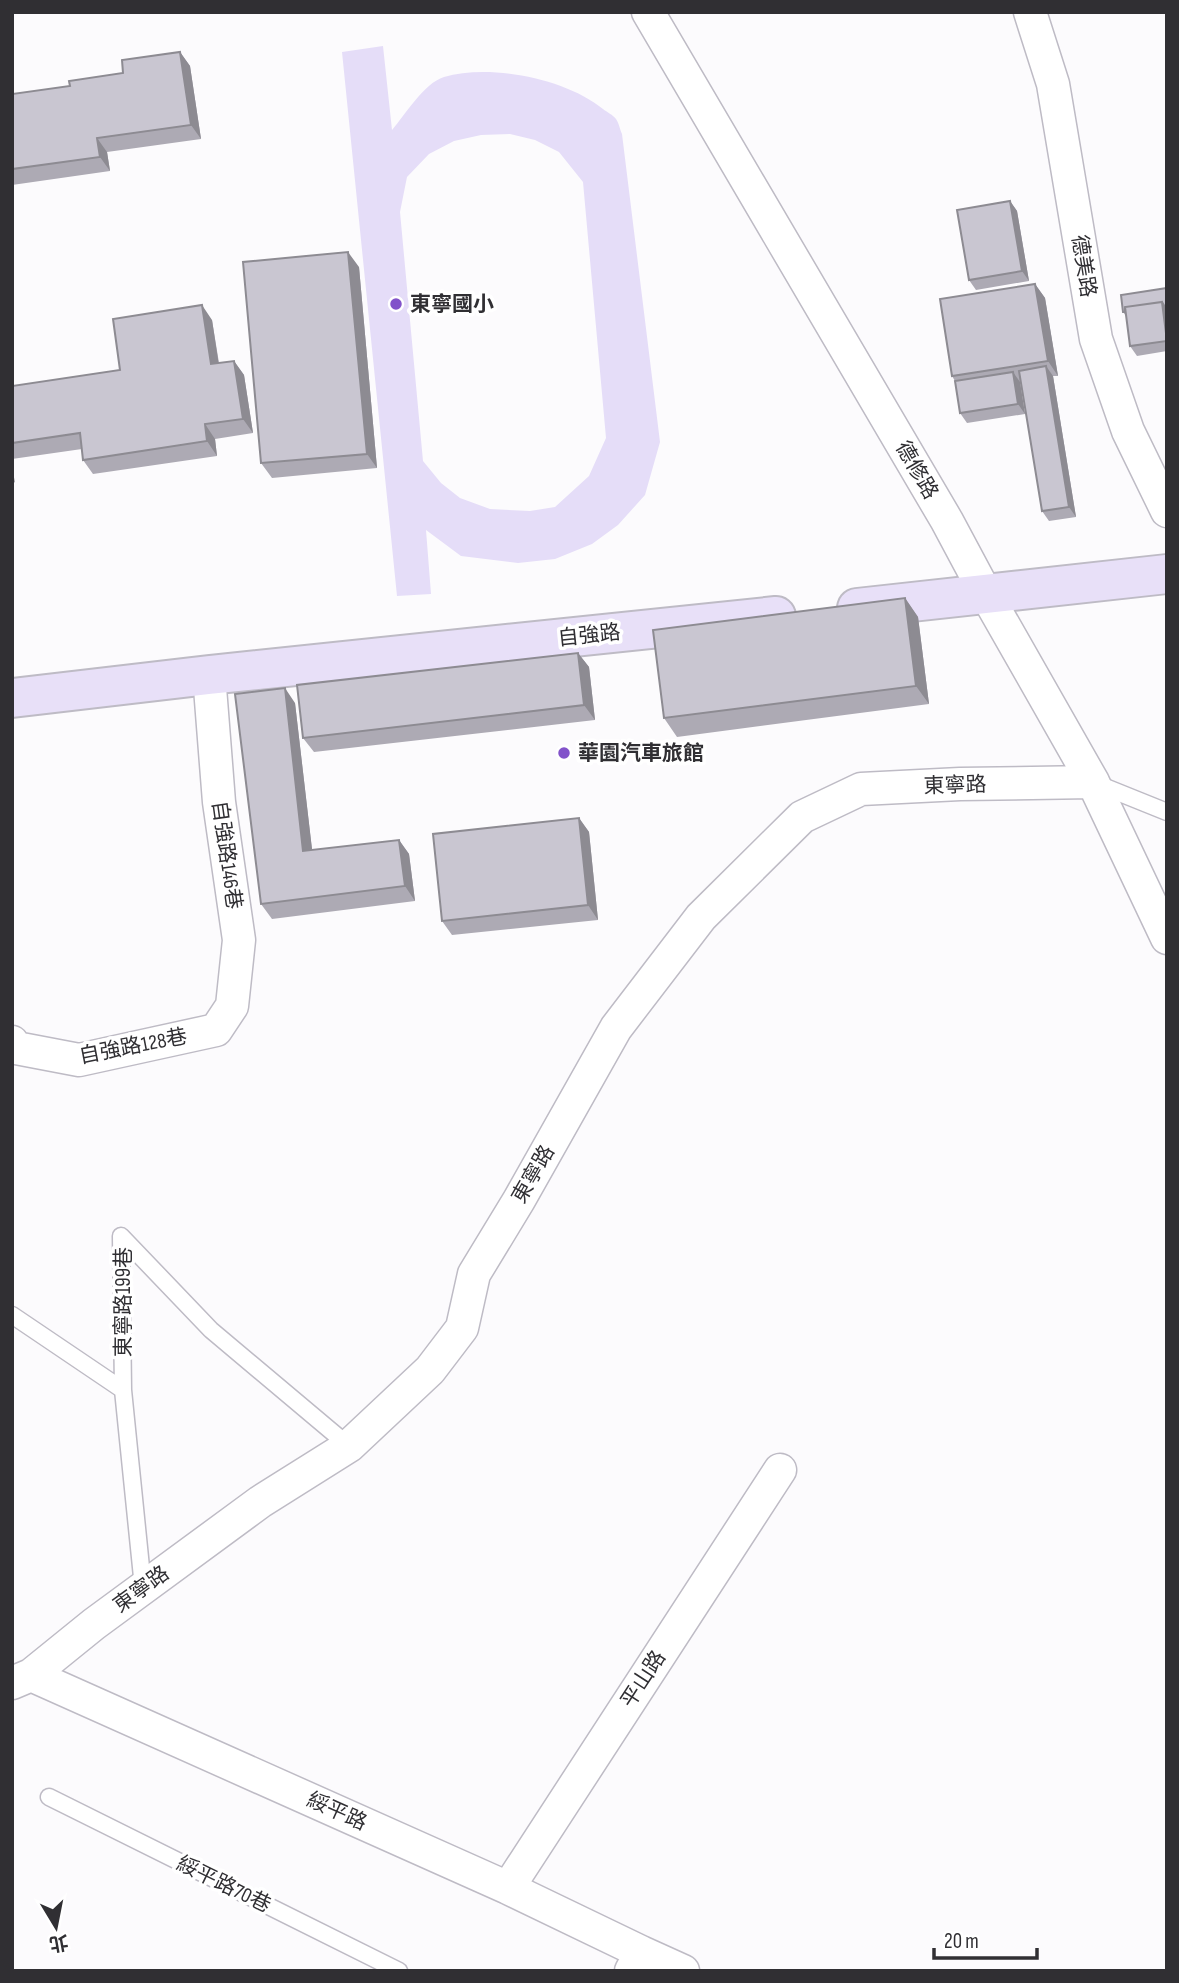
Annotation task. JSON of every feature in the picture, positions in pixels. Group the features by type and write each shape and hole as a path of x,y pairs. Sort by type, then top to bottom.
{"street":[{"name":"德修路","path":"648,12 947,521 1093,782 1167,938"},
{"name":"德美路","path":"1030,12 1053,85 1096,339 1128,431 1167,510"},
{"name":"自強路","path":"12,698 1167,573"},
{"name":"自強路146巷","path":"209,675 219,802 239,940 232,1006 216,1030"},
{"name":"東寧路","path":"22,1679 260,1502 349,1446 430,1370 462,1328 474,1274 616,1028 701,917 802,817 861,789 1093,782"},
{"name":"自強路128巷","path":"12,1042 16,1048 79,1060 216,1030"},
{"name":"平山路","path":"508,1888 780,1470"},
{"name":"綏平路","path":"22,1679 508,1888 636,1961 683,1971"}],"lane":[{"path":"1093,782 1167,812"},
{"name":"東寧路199巷","path":"143,1587 122,1390 121,1236 211,1330 349,1446"},
{"path":"12,1315 122,1390"},
{"name":"綏平路70巷","path":"50,1797 399,1971"}],"shaded area":[{"path":"383,46 392,130 422,92 437,80 463,73 483,72 527,76 569,89 588,98 617,121 622,134 660,442 645,495 618,525 592,544 555,559 518,563 461,556 426,530 431,594 397,596 342,52","holes":["510,134 535,140 559,152 583,182 606,438 589,476 555,507 530,511 490,509 460,498 441,483 423,461 400,212 407,177 429,154 454,141 481,135"]}],"building":[{"path":"180,52 191,125 97,138 100,157 12,169 12,94 70,86 69,81 123,73 122,60"},
{"path":"1010,201 1022,271 969,280 957,210"},
{"path":"348,252 367,454 261,463 243,262"},
{"path":"1035,284 1048,361 952,376 940,299"},
{"path":"1167,288 1167,306 1162,302 1125,307 1123,312 1121,295"},
{"path":"1162,302 1167,341 1130,346 1125,307"},
{"path":"202,305 211,364 234,361 243,419 205,424 207,441 83,460 80,433 12,443 12,386 120,370 113,319"},
{"path":"1046,366 1069,507 1042,511 1019,371"},
{"path":"1013,372 1018,404 960,413 955,381"},
{"path":"905,598 916,686 664,718 653,630"},
{"path":"578,653 584,705 303,738 297,685"},
{"path":"285,688 303,851 399,840 405,886 261,904 235,694"},
{"path":"579,818 588,905 442,921 433,834"}],"place":[{"name":"東寧國小","path":"396,304"},
{"name":"華園汽車旅館","path":"564,753"}]}
